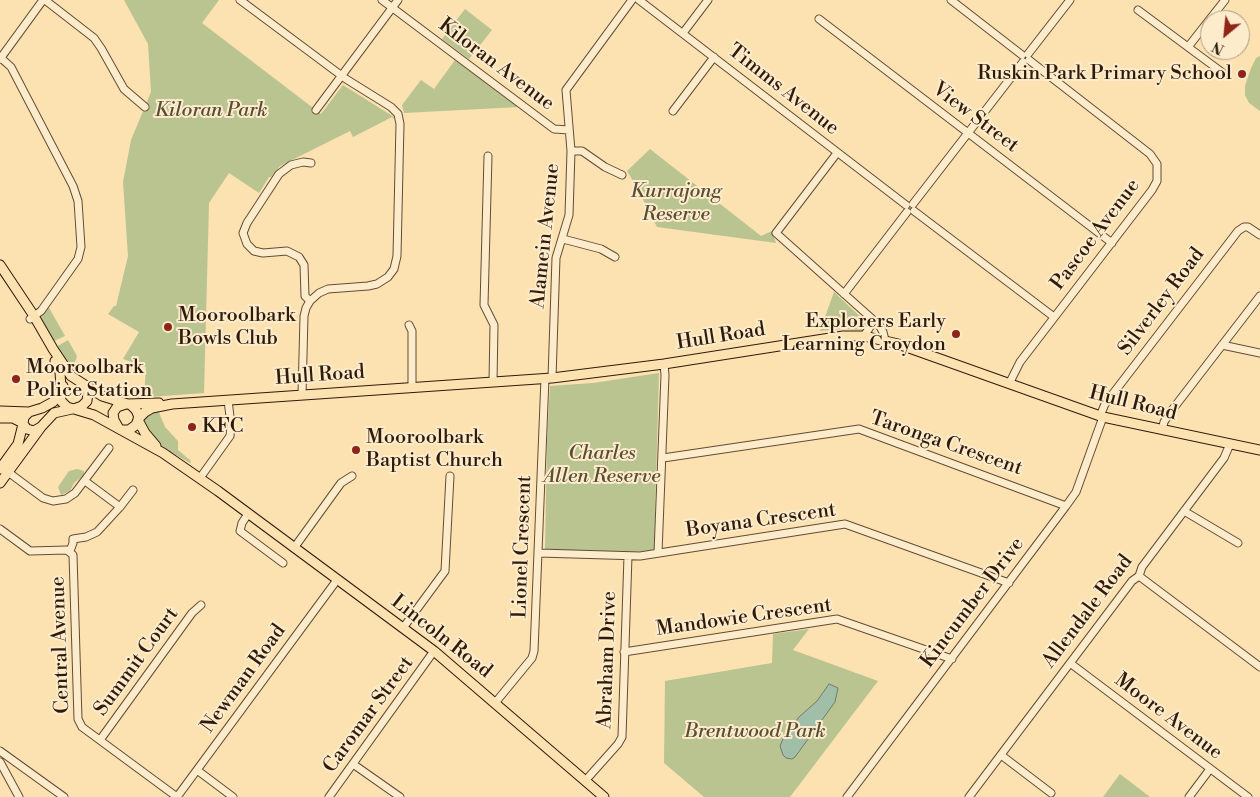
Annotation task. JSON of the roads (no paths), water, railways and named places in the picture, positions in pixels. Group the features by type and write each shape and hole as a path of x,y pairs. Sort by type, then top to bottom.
{"main road":[{"path":"1,267 50,347 58,368 62,403 67,407 90,414 121,430 132,429 138,420 136,410 127,404 119,406 114,413 114,421 121,430"},
{"name":"Hull Road","path":"138,420 145,412 152,408 172,404 549,378 664,364 843,336 864,336 884,340 1102,416 1260,450"},
{"name":"Hull Road","path":"50,347 69,374 108,399 127,404 158,402 172,404"},
{"path":"2,414 30,412 48,406 69,382 81,383 88,392 87,401 82,406 54,413 4,470"},
{"path":"0,483 4,470 18,444 24,417 30,412"},
{"path":"2,414 16,418 30,430 35,431 41,426 43,421 40,415 30,412"},
{"name":"Lincoln Road","path":"138,420 149,438 163,453"},
{"name":"Lincoln Road","path":"121,430 163,453 200,478 434,651 604,797"}],"street":[{"path":"32,317 41,311 78,259 81,247 78,201 73,186 11,67 0,58 44,0 94,38 124,89 131,97 145,107"},
{"path":"240,0 342,76 391,107 398,114 400,124 397,256 394,268 388,277 378,284 328,289 319,293 310,301 304,316 302,394"},
{"name":"Kiloran Avenue","path":"382,0 554,129 570,130"},
{"path":"316,110 398,0"},
{"name":"Alamein Avenue","path":"549,378 556,258 569,215 571,151 566,94 568,87 632,0"},
{"name":"Timms Avenue","path":"639,0 1054,317"},
{"path":"683,33 708,0"},
{"name":"Pascoe Avenue","path":"950,0 1150,154 1156,164 1158,175 1154,186 1112,243 1020,362 1009,384"},
{"path":"844,294 1070,0"},
{"path":"1188,47 1225,0"},
{"path":"1138,10 1223,73"},
{"name":"View Street","path":"819,19 1112,243"},
{"path":"673,111 714,57"},
{"path":"571,151 582,151 605,167 622,175"},
{"path":"838,153 776,234 879,325 883,332 884,340"},
{"path":"488,156 484,305 494,326 493,382"},
{"path":"310,301 306,296 304,265 299,257 287,252 263,253 254,251 246,244 243,233 247,223 279,174 290,166 303,162 311,163"},
{"name":"Silverley Road","path":"1102,416 1105,404 1238,231 1248,227 1260,235"},
{"path":"563,239 602,249 615,257"},
{"path":"1162,430 1169,414 1260,296"},
{"path":"864,336 872,320"},
{"path":"409,325 412,331 412,387"},
{"path":"1222,345 1260,353"},
{"path":"658,553 663,458 664,364"},
{"name":"Lionel Crescent","path":"495,703 532,658 534,651 549,378"},
{"path":"200,478 229,438 231,430 228,400"},
{"name":"Kincumber Drive","path":"847,797 1076,492 1102,416"},
{"name":"Taronga Crescent","path":"663,458 858,429 1066,506"},
{"name":"Allendale Road","path":"969,797 1132,581 1139,576 1142,567 1224,458 1230,444"},
{"path":"4,470 43,498 53,501 67,499 85,481 109,448"},
{"path":"294,548 341,483 352,476"},
{"path":"403,628 445,571 450,476"},
{"path":"85,481 120,507"},
{"path":"70,551 73,539 86,537 97,532 133,490"},
{"path":"1184,511 1238,543"},
{"path":"248,514 242,523 240,531 283,563"},
{"name":"Boyana Crescent","path":"539,553 628,556 845,524 1009,583"},
{"name":"Central Avenue","path":"0,529 30,551 70,551 74,557 78,719 82,727 177,797"},
{"name":"Abraham Drive","path":"585,781 622,737 628,556"},
{"path":"1139,576 1260,667"},
{"name":"Newman Road","path":"177,797 337,580"},
{"name":"Summit Court","path":"100,740 192,613 201,605"},
{"name":"Mandowie Crescent","path":"624,652 837,619 952,659"},
{"name":"Caromar Street","path":"329,797 434,651"},
{"name":"Moore Avenue","path":"1070,663 1248,797"},
{"path":"0,751 64,797"},
{"path":"1001,755 1051,793"},
{"path":"0,762 19,797"},
{"path":"6,774 15,762"},
{"path":"354,764 400,797"},
{"path":"1189,797 1210,769"},
{"path":"197,770 233,797"}],"place":[{"name":"Ruskin Park Primary School","path":"1242,74"},
{"name":"Mooroolbark Bowls Club","path":"168,327"},
{"name":"Explorers Early Learning Croydon","path":"956,334"},
{"name":"Mooroolbark Police Station","path":"16,379"},
{"name":"KFC","path":"192,427"},
{"name":"Mooroolbark Baptist Church","path":"356,450"}],"park label":[{"name":"Kiloran Park","path":"211,111"},
{"name":"Kurrajong Reserve","path":"676,204"},
{"name":"Charles Allen Reserve","path":"602,466"},
{"name":"Brentwood Park","path":"755,732"}]}
